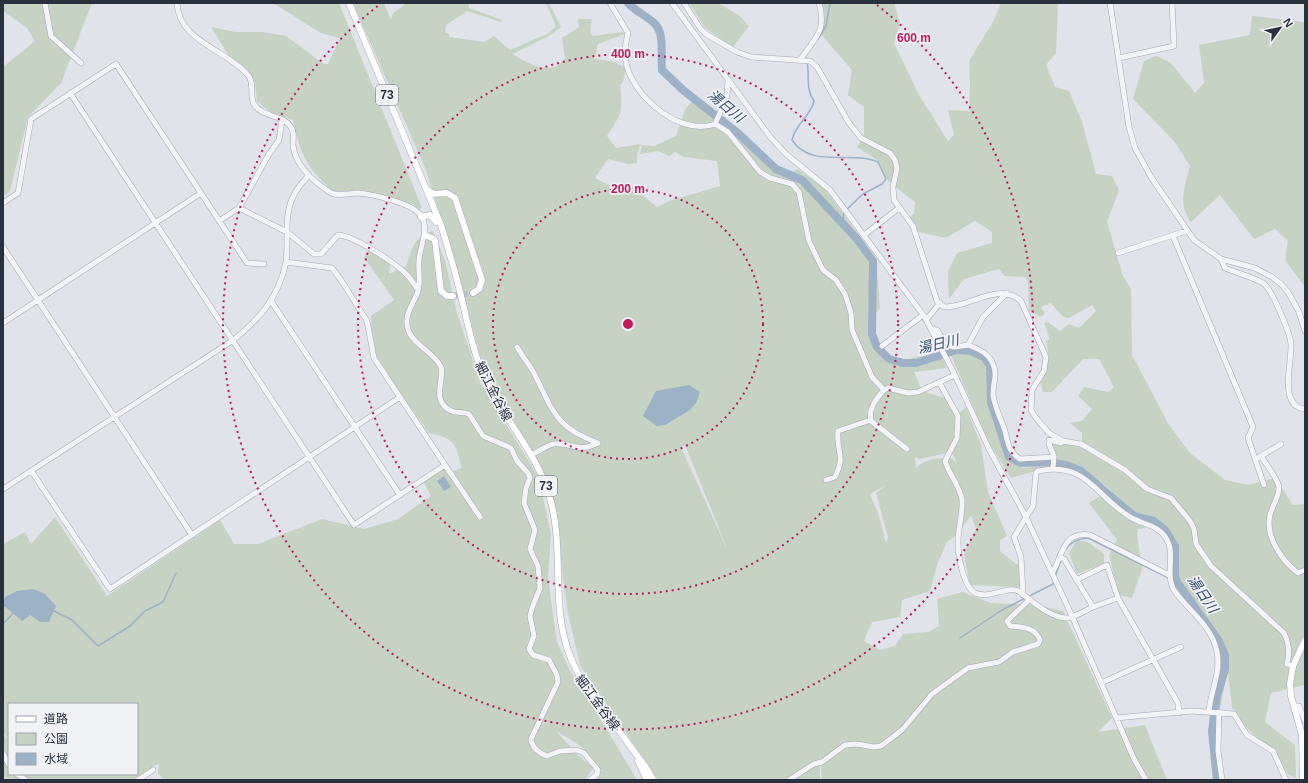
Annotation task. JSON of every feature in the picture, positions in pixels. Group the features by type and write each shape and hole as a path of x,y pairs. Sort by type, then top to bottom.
{"main road":[{"name":"細江金谷線","path":"349,3 441,225 453,262 475,352 485,378 498,403 531,455 548,493 555,516 558,544 560,620 567,649 577,673 585,687 648,770 653,780"},
{"path":"425,187 433,194 438,195 447,193 452,194 455,198 482,280 479,289 473,293"},
{"path":"435,211 434,203 438,195"},
{"path":"421,217 427,212 429,199"},
{"path":"421,217 430,214 441,225"},
{"path":"425,235 434,239 435,241 441,291 447,296 453,296"},
{"path":"1303,780 1304,763 1302,736 1290,684 1293,666 1305,640"},
{"name":"細江金谷線","path":"631,747 647,780"}],"street":[{"path":"45,3 51,36 81,63"},
{"path":"176,3 179,20 189,32 240,67 249,76 252,83 253,102 259,110 287,122 292,128 295,155 309,175 332,193 340,195 357,193 368,195 400,204 416,211 421,217 425,235 419,260 418,290 410,307 408,326 409,332 418,344 436,361 441,368 438,387 444,404 455,412 469,414 483,436 512,448 520,466 528,473 530,478 524,503 535,530 530,549 538,566 540,588 530,616 534,636 529,649 534,655 549,660 558,675 558,682 531,739 532,743 537,750 547,756 560,751 577,750 584,753 598,770 590,780"},
{"path":"610,3 628,34 626,51 628,68 632,78 650,103 665,114 686,125 710,126 715,124 726,97 728,79"},
{"path":"672,3 771,138 795,163 830,190 925,317 954,373 989,449 1026,517 1072,616 1116,718 1146,780"},
{"path":"684,3 700,28 706,34 737,52 751,57 810,61 817,66 849,123 860,138 890,154 895,160 897,168 893,187 894,200 898,208 913,226 934,291 940,303 944,307 954,307 1002,292 1020,301 1045,352 1046,365 1032,390 1031,410 1049,433 1063,441 1081,444 1125,470 1147,489 1171,498 1190,521 1194,529 1196,544 1211,566 1284,633 1288,640 1288,664 1293,666"},
{"path":"800,60 822,28 822,12 819,3"},
{"path":"1110,3 1129,127 1136,148 1151,177 1186,231 1205,249 1221,259 1255,268 1272,277 1280,284 1288,292 1299,312 1305,331"},
{"path":"1119,58 1174,46 1172,3"},
{"path":"3,203 18,193 31,119 116,64 247,263 264,264"},
{"path":"70,93 354,525 444,466"},
{"path":"219,221 239,208 269,154 279,140 282,120"},
{"path":"715,124 728,132 760,172 770,178 792,184 799,192 809,242 823,270 836,280 845,294 851,313 852,330 872,377 884,390"},
{"path":"3,489 32,472 232,341 263,314 281,280 286,262 289,210 294,195 309,175"},
{"path":"3,323 200,193"},
{"path":"239,208 287,232 314,254 321,254 338,236 350,238 367,247 405,273 418,290"},
{"path":"864,235 898,208"},
{"path":"1118,253 1186,231"},
{"path":"1173,236 1253,427 1248,438 1258,457 1277,481 1279,488 1270,514 1268,529 1273,543 1292,569 1298,573 1305,570"},
{"path":"3,247 192,535"},
{"path":"1221,259 1225,268 1264,284 1272,296 1290,342 1287,389 1293,402 1299,408 1305,409"},
{"path":"286,262 332,268 342,280 367,321 374,358 444,466 480,516"},
{"path":"968,345 983,317 1006,293"},
{"path":"271,301 400,495"},
{"path":"882,346 925,317 940,303"},
{"path":"931,328 937,330 946,345 954,347 968,345 986,353 994,365 993,393 1010,451 1020,459 1054,457"},
{"path":"517,347 533,372 541,391 556,418 568,428 598,443 591,447 580,448 554,444 531,455"},
{"path":"907,449 871,420 870,414 872,407 884,390 888,388 908,393 918,392 954,373"},
{"path":"939,382 958,416 957,438 945,461 947,468 959,487 962,501 958,544 965,582 976,593 987,595 1012,589 1018,590 1029,600 1047,612 1068,618 1092,607 1118,598"},
{"path":"32,472 110,589 400,398"},
{"path":"826,480 835,477 841,459 837,440 838,431 871,420"},
{"path":"1053,468 1054,457 1049,440 1061,443 1063,441"},
{"path":"1258,457 1281,444"},
{"path":"1258,457 1264,485"},
{"path":"1023,595 1021,557 1014,537 1033,506 1036,473 1038,471 1053,468 1082,476 1130,518 1158,529 1166,537 1171,548 1169,575 1176,594 1204,623 1216,650 1218,673 1209,711"},
{"path":"1052,573 1060,557 1061,548 1070,540 1083,534 1090,535 1169,575"},
{"path":"1060,557 1064,559 1092,607"},
{"path":"1076,580 1107,565 1118,598 1178,703 1179,713"},
{"path":"789,780 814,764 822,762 846,745 858,744 874,747 881,746 902,730 932,694 968,668 999,662 1012,652 1038,644 1040,640 1038,635 1031,629 1010,626 1007,621 1029,600"},
{"path":"1101,683 1181,647"},
{"path":"1294,706 1299,706 1305,721"},
{"path":"1116,718 1209,711 1234,714 1247,734 1273,751 1286,780"},
{"path":"1219,712 1218,751 1222,780"},
{"path":"3,753 8,762"},
{"path":"138,780 154,770"}],"green space":[{"path":"3,3 92,3 61,83 28,117 10,191 3,196 3,67 35,41 27,28 3,11"},
{"path":"273,3 339,3 422,208 419,209 413,204 353,191 333,191 317,175 306,160 293,120 271,113 257,101 255,82 251,74 229,56 211,27 235,32 262,32 286,36 324,64 328,64 341,36 339,38 321,33"},
{"path":"353,3 384,3 391,20 393,13 407,3 469,3 469,8 502,20 501,22 467,11 446,25 445,32 449,34 449,37 484,42 494,36 510,50 549,33 556,26 546,3 549,3 561,27 549,36 513,54 522,60 544,68 555,67 565,59 562,38 579,27 578,19 592,19 590,33 593,36 623,32 625,34 598,44 594,59 617,62 618,65 626,66 623,82 620,85 620,112 616,122 607,136 616,148 641,144 637,154 637,163 628,164 608,159 595,178 614,188 626,182 657,207 669,201 720,186 717,161 684,157 675,152 670,156 658,151 640,154 642,145 654,146 676,136 685,109 694,100 781,171 792,172 798,169 825,189 876,259 880,308 873,316 877,347 887,357 907,359 940,353 947,368 914,372 922,391 948,399 959,413 966,407 981,445 988,492 1007,536 1000,540 1000,551 1019,566 1020,587 970,585 964,554 976,529 971,515 958,534 947,542 938,562 930,591 902,600 900,617 872,622 864,641 880,650 895,646 903,634 928,632 939,626 937,599 962,592 991,603 1037,605 1063,611 1112,718 1098,732 1145,725 1167,780 822,780 820,751 820,780 658,780 580,665 567,609 552,486 512,422 481,359 426,170","holes":["685,445 726,547 681,447","952,452 957,464 952,458 938,459 928,460 916,468 915,457 920,459","886,485 876,493 888,537 886,543 878,513 870,494"]},
{"path":"689,3 718,3 740,16 749,26 733,47 705,28"},
{"path":"817,3 894,3 900,24 894,43 919,95 948,141 954,135 948,110 969,111 969,61 994,20 1001,3 1058,3 1056,53 1046,65 1055,87 1069,91 1082,122 1096,174 1112,176 1119,190 1107,222 1123,276 1131,289 1132,355 1169,425 1190,453 1225,480 1248,485 1275,478 1293,505 1305,504 1305,685 1271,693 1265,722 1295,745 1296,778 1288,774 1274,751 1263,744 1245,726 1232,707 1225,647 1227,674 1219,713 1222,780 1214,780 1211,765 1209,709 1219,668 1213,636 1182,598 1185,592 1210,623 1203,611 1177,582 1177,544 1162,523 1133,511 1104,484 1056,462 1051,441 1082,445 1082,433 1070,423 1082,421 1092,409 1078,396 1084,387 1108,392 1114,387 1099,359 1083,359 1052,392 1043,392 1040,382 1049,358 1046,341 1050,339 1044,323 1048,322 1060,331 1069,324 1079,328 1096,311 1092,305 1069,318 1063,317 1051,303 1041,307 1045,313 1041,317 1029,311 1028,282 1025,277 1005,276 999,269 964,279 949,299 948,271 957,253 992,243 992,232 975,221 946,238 919,232 908,220 914,213 915,202 889,182 877,160 857,147 864,136 864,107 848,95 852,70 818,31 821,8"},
{"path":"1252,16 1304,22 1305,24 1305,287 1285,260 1288,241 1275,229 1254,239 1220,195 1191,222 1184,209 1183,202 1184,188 1190,166 1174,141 1133,99 1144,61 1156,56 1171,63 1195,93 1204,83 1199,45 1250,35"},
{"path":"433,231 445,260 457,313 480,382 539,478 551,535 548,577 557,642 570,671 637,780 597,780 600,774 593,759 588,753 583,748 556,731 578,755 593,768 585,780 164,780 158,773 159,763 132,780 8,780 3,776 3,734 8,740 8,775 138,775 138,703 8,703 8,739 3,732 3,544 25,532 31,544 55,517 107,596 220,520 234,544 258,544 322,519 364,529 398,519 431,496 423,481 444,469 480,513 453,471 462,468 453,443 445,437 429,433 397,388 372,348 371,316 394,300 364,257 370,249 390,264 389,274 406,266 415,244 421,236"},
{"path":"966,353 979,357 989,367 989,405 1007,460 1023,468 1050,465 1049,467 1011,478 987,439 951,355"},
{"path":"1100,496 1146,528 1138,529 1137,535 1142,569 1132,598 1119,595 1109,555 1117,540 1089,503"},
{"path":"1077,540 1088,542 1104,554 1104,563 1077,574 1069,553"}],"water":[{"path":"689,385 700,392 696,403 690,410 665,425 657,426 643,416 656,391"},
{"path":"444,476 451,487 444,491 437,481"},
{"path":"34,589 45,594 56,606 49,622 40,622 30,615 22,621 3,605 5,597 17,591"}],"waterway":[{"name":"湯日川","path":"628,3 657,26 660,32 662,44 662,70 683,90 739,134 776,169 802,180 857,239 873,261 872,334 877,347 889,359 903,363 916,363 957,350 971,351 984,357 990,366 991,402 1009,457 1021,463 1048,462 1066,465 1081,471 1134,516 1154,521 1165,530 1175,546 1175,575 1177,582 1219,641 1225,655 1225,669 1217,696 1212,731 1217,780"},
{"path":"818,39 826,26 830,3"},
{"path":"807,62 809,87 814,101 810,111 796,129 792,140 800,149 820,157 856,158 878,162 886,179 882,184 863,194 844,212 843,221 857,239"},
{"path":"1066,549 1076,541 1088,538 1169,578"},
{"path":"1055,577 1061,560"},
{"path":"54,611 72,620 98,646 130,626 145,611 163,602 176,573"},
{"name":"湯日川","path":"1172,580 1177,582"},
{"path":"960,638 1002,610 1053,584 1054,581"},
{"path":"3,624 14,612"}],"tunnel":[{"path":"453,296 473,293"}]}
